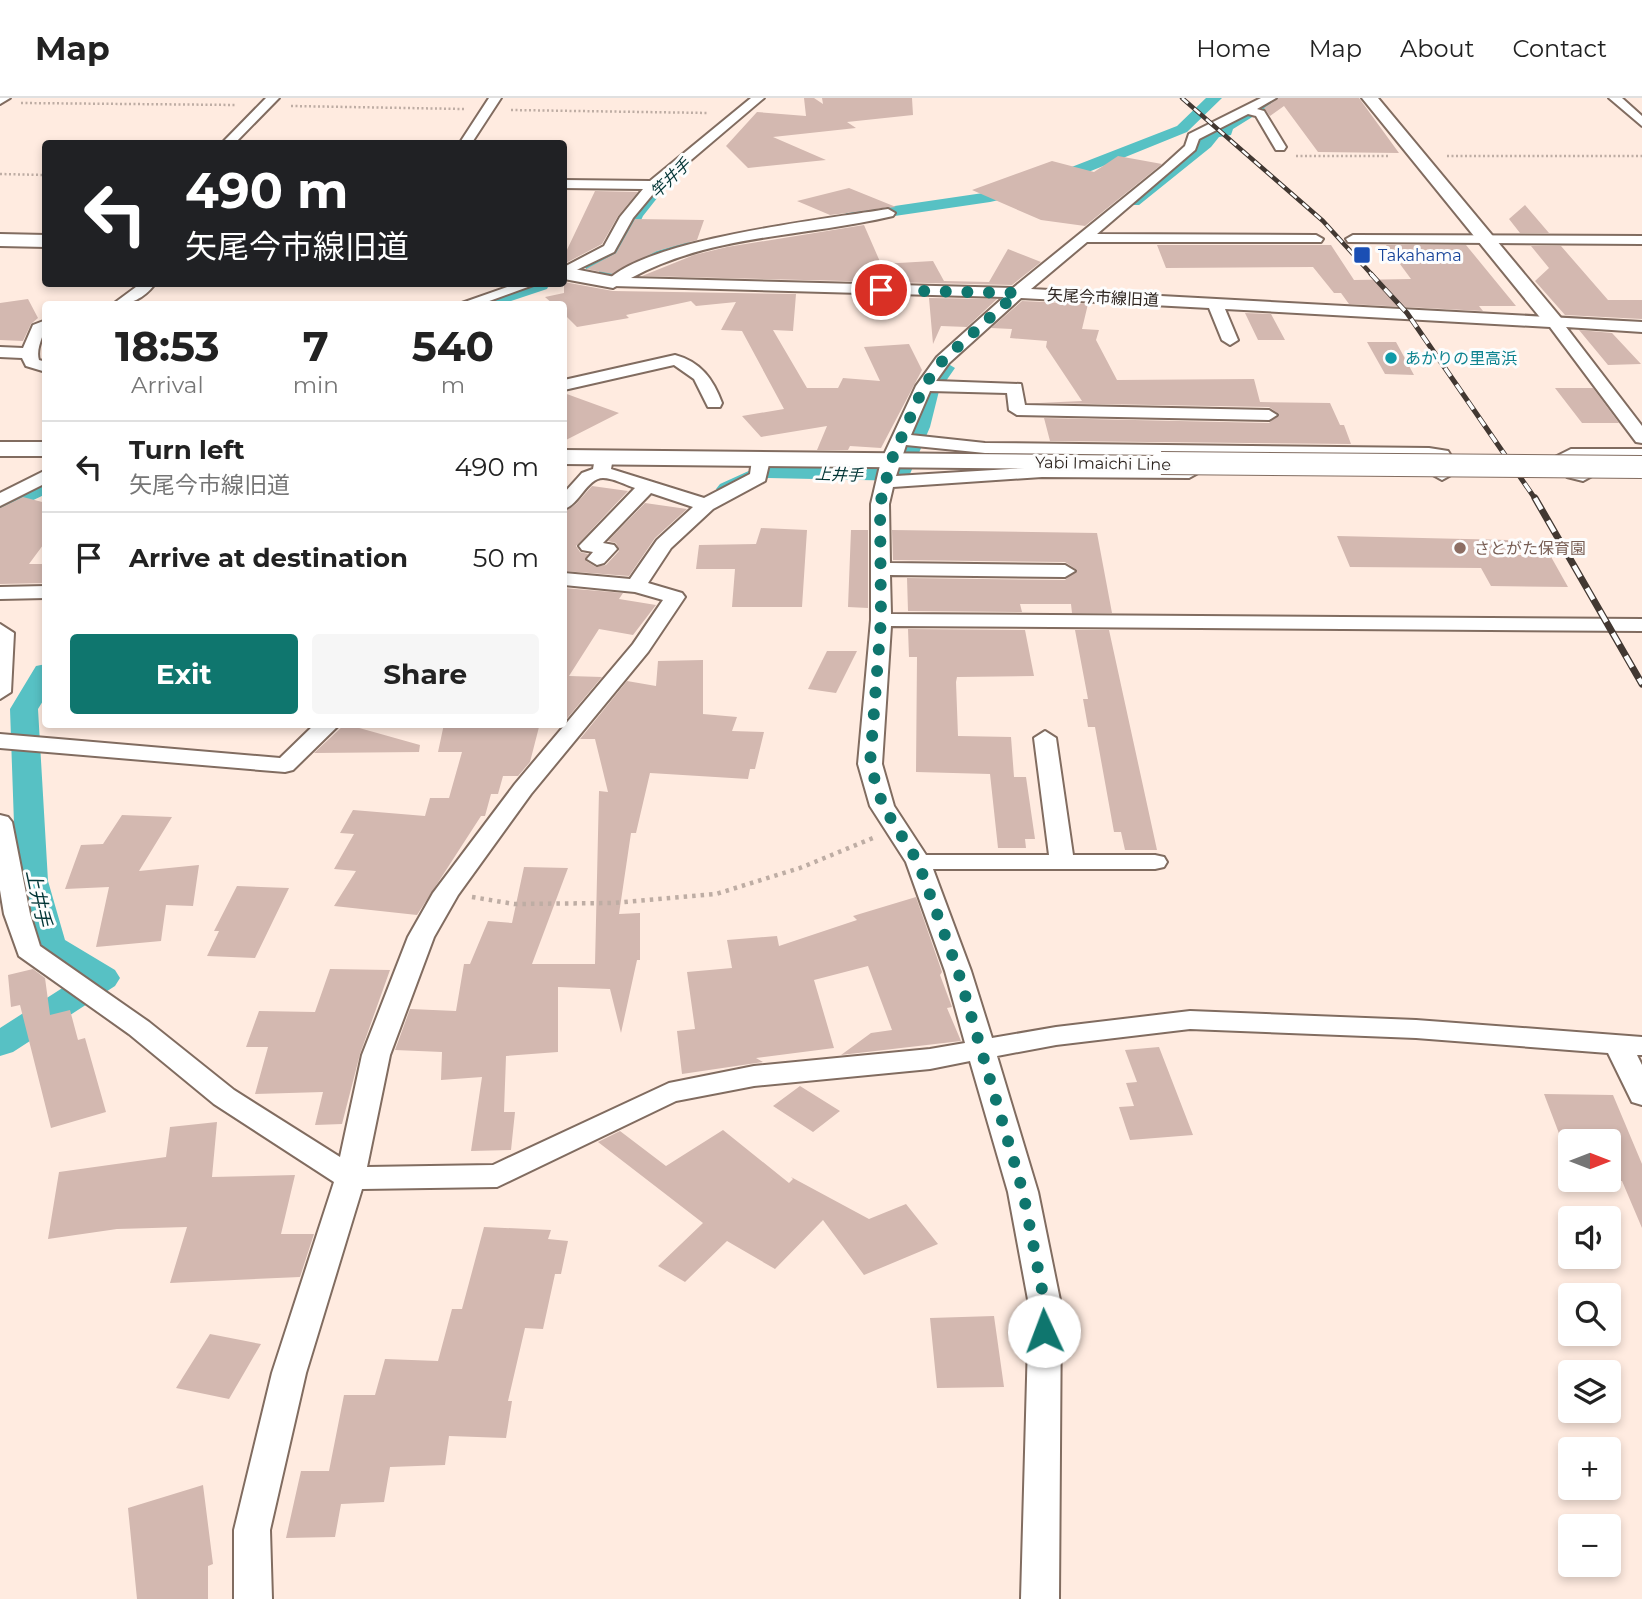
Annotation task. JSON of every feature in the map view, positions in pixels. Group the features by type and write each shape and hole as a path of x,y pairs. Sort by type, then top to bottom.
{"main road":[{"path":"1370,98 1554,322"},
{"path":"0,240 42,241"},
{"name":"矢尾今市線旧道","path":"567,273 613,282"},
{"path":"0,449 42,450"},
{"name":"Yabi Imaichi Line","path":"567,458 603,465 761,460 1642,467"}],"street":[{"path":"468,140 495,98"},
{"path":"567,270 609,249 627,216 653,185 758,98"},
{"path":"1040,1599 1045,1305 1023,1192 979,1052 958,971 918,862 883,806 870,764 881,620 880,504 892,461 924,386 943,360 1017,293 1191,147 1193,137 1270,98"},
{"path":"1615,98 1642,122"},
{"path":"231,140 270,102"},
{"path":"1246,110 1260,113 1282,151"},
{"path":"567,184 653,185"},
{"path":"613,282 639,265 702,246 888,213"},
{"path":"1083,238 1316,239"},
{"path":"1353,239 1642,240"},
{"name":"矢尾今市線旧道","path":"613,282 1017,293 1642,327"},
{"path":"125,301 145,287"},
{"path":"476,301 520,287"},
{"path":"1214,303 1230,340"},
{"path":"1554,322 1642,438"},
{"path":"42,326 38,328 29,353 32,363 42,366"},
{"path":"1625,326 1642,345"},
{"path":"0,352 29,353"},
{"path":"568,379 675,360 687,362 708,387 714,403"},
{"path":"924,386 1015,388 1017,410 1266,407 1283,446"},
{"path":"985,448 1429,453 1442,456 1451,470 1444,475 1042,472 892,461 985,448"},
{"path":"1642,454 1571,454 1564,457 1573,473 1588,477 1642,478"},
{"path":"636,586 664,544 706,505 759,477 761,460"},
{"path":"567,500 587,477 603,465 706,505"},
{"path":"0,500 42,477"},
{"path":"597,559 607,549 589,546 649,485"},
{"path":"880,569 1065,571"},
{"path":"253,1599 252,1530 289,1373 351,1178 376,1055 421,937 446,893 523,789 641,648 675,597 636,586 567,579"},
{"path":"0,593 42,592"},
{"path":"881,620 1642,625"},
{"path":"0,630 4,634 0,692"},
{"path":"0,741 285,765 325,728"},
{"path":"1045,738 1062,862"},
{"path":"0,822 17,914 28,950 139,1028 224,1097 351,1178 497,1176 669,1093 754,1076 979,1052 1056,1036 1189,1020 1416,1029 1630,1045 1642,1095"},
{"path":"918,862 1155,862"}],"path":[{"path":"5,100 270,102 741,114"},
{"path":"1282,151 1418,156 1642,156"},
{"path":"0,174 42,175"},
{"path":"446,893 514,904 613,903 716,894 800,868 896,828"}],"building":[{"path":"804,98 814,98 823,104 822,98 912,98 913,115 847,122 856,128 773,137 826,160 748,168 726,146 757,112 806,116"},
{"path":"1278,98 1359,98 1399,153 1318,152 1284,106 1270,116 1264,108"},
{"path":"1118,156 1162,164 1085,226 1041,220 972,190 1052,161 1094,172"},
{"path":"849,188 896,207 830,215 797,201"},
{"path":"595,191 638,192 618,216 602,244 567,262 567,250"},
{"path":"1525,205 1549,233 1520,233 1509,219"},
{"path":"635,219 704,220 697,240 657,251 613,274 586,269 616,253"},
{"path":"864,225 881,264 933,261 944,281 989,282 1008,249 1041,262 1012,285 642,276 694,255 727,247"},
{"path":"1157,245 1331,245 1354,280 1411,279 1386,245 1466,245 1516,306 1479,306 1483,311 1349,304 1341,293 1334,293 1313,267 1166,268"},
{"path":"1531,246 1561,246 1608,300 1642,300 1642,319 1565,315 1535,281 1549,268"},
{"path":"567,283 613,291 796,294 793,331 773,330 807,388 838,388 843,378 880,381 864,347 909,344 922,370 881,448 850,446 848,450 817,450 827,426 761,437 742,416 784,409 742,331 721,330 736,302 696,306 691,301 626,315 629,318 577,327 567,317 567,301 550,301 545,297 564,293"},
{"path":"929,298 997,299 967,327 941,326 933,344"},
{"path":"28,299 38,318 31,324 23,341 0,340 0,303"},
{"path":"1022,301 1088,304 1082,329 1099,330 1096,340 1117,380 1254,379 1260,402 1330,403 1340,425 1344,425 1351,444 1050,441 1044,418 1269,423 1279,414 1269,407 1039,403 1082,401 1046,347 1047,341 1010,338 1012,329 991,328"},
{"path":"1245,313 1271,314 1285,340 1258,340"},
{"path":"1579,330 1612,333 1641,364 1608,365"},
{"name":"あかりの里高浜","path":"1367,342 1396,342 1414,375 1385,374"},
{"path":"1555,388 1593,388 1619,423 1582,423"},
{"path":"567,394 619,413 567,439"},
{"path":"592,486 628,491 576,546 580,552 588,554 586,561 596,567 606,565 619,551 616,543 608,541 645,503 687,509 655,538 629,576 567,571 567,510"},
{"path":"23,497 42,502 42,546 29,564 42,564 42,583 0,584 0,508"},
{"path":"761,528 807,530 802,607 732,607 735,569 696,569 699,545 756,544"},
{"path":"851,530 868,530 868,608 848,607"},
{"path":"892,530 1097,533 1112,613 1072,613 1071,604 1020,604 1022,612 908,611 907,578 1065,580 1077,570 1065,562 893,560"},
{"path":"1337,536 1508,540 1517,555 1550,555 1568,587 1491,586 1481,568 1350,567"},
{"path":"567,588 623,593 619,599 656,605 633,635 599,629 569,676 602,677 567,718"},
{"path":"908,629 1025,630 1034,676 957,677 956,682 958,736 1011,737 1014,777 1026,777 1035,839 1025,839 1026,848 998,848 990,774 916,772 917,657 909,657"},
{"path":"1075,630 1109,630 1157,850 1125,850 1121,832 1114,832 1095,727 1088,727 1083,699 1088,699"},
{"path":"827,651 857,651 836,693 808,689"},
{"path":"703,660 703,714 737,717 732,731 764,732 755,769 750,769 748,779 650,773 636,833 631,833 619,914 640,913 640,960 637,960 621,1033 610,989 558,987 558,1052 506,1056 504,1112 515,1112 511,1150 471,1151 482,1077 441,1080 442,1052 395,1050 410,1009 456,1011 464,964 470,964 488,921 512,923 524,867 568,868 532,964 595,964 599,791 608,792 595,739 580,739 627,681 656,686 658,661"},
{"path":"341,728 359,728 420,745 419,752 314,753"},
{"path":"443,728 539,728 530,762 518,776 503,776 498,794 491,794 485,816 481,816 417,915 334,906 356,871 334,869 354,834 340,833 353,810 425,816 430,798 449,798 462,752 438,752"},
{"path":"122,815 172,817 139,871 199,865 193,906 166,905 161,941 96,947 109,887 65,889 81,845 103,844"},
{"path":"237,886 289,888 255,958 207,956 219,931 214,931"},
{"path":"916,897 952,1007 947,1008 961,1041 841,1055 871,1033 892,1030 868,966 814,980 834,1048 756,1058 763,1062 682,1074 677,1031 695,1029 687,972 732,968 727,940 777,936 779,946 857,920 853,916"},
{"path":"33,969 45,978 50,1015 70,1010 78,1040 85,1038 106,1112 51,1128 20,1005 11,1007 8,975"},
{"path":"330,969 390,970 360,1054 342,1124 315,1125 323,1092 255,1094 268,1047 246,1047 259,1011 315,1012"},
{"path":"1159,1047 1193,1135 1130,1140 1119,1107 1134,1106 1126,1083 1137,1082 1125,1050"},
{"path":"800,1086 840,1111 813,1132 773,1106"},
{"path":"1544,1094 1613,1095 1642,1164 1642,1228 1621,1181 1621,1129 1558,1131"},
{"path":"217,1122 212,1177 295,1175 281,1234 314,1234 300,1277 170,1283 187,1227 117,1229 48,1239 59,1172 166,1157 170,1127"},
{"path":"723,1130 789,1183 793,1179 791,1177 869,1219 906,1204 938,1244 864,1275 823,1220 775,1269 727,1241 685,1282 658,1266 703,1223 598,1142 620,1131 666,1166"},
{"path":"484,1227 551,1230 548,1239 568,1241 561,1274 555,1274 543,1329 525,1328 508,1401 512,1401 506,1438 449,1436 445,1465 390,1467 384,1502 341,1504 335,1537 286,1538 301,1471 329,1471 344,1395 375,1395 385,1359 438,1361 452,1309 462,1309"},
{"path":"994,1316 1004,1387 937,1388 930,1318"},
{"path":"210,1334 261,1344 229,1399 176,1388"},
{"path":"203,1485 213,1564 208,1566 208,1599 137,1599 128,1508"}],"waterway":[{"path":"847,218 990,197 1038,186 1182,129 1215,98"},
{"name":"上井手","path":"1133,201 1205,144 1214,133 1226,132 1225,127 1276,98"},
{"name":"竿井手","path":"593,265 621,246 635,215 661,183"},
{"path":"608,272 686,247"},
{"name":"竿井手","path":"494,301 534,287"},
{"name":"上井手","path":"728,489 764,471 899,476 919,427 928,391 945,368"},
{"name":"竿井手","path":"0,509 39,488"},
{"name":"上井手","path":"0,1044 103,978 50,945 32,881 24,709 42,679"}],"railway":[{"path":"1182,98 1323,221 1373,276"},
{"path":"1371,274 1407,313 1536,500"},
{"path":"1535,498 1642,684"}],"place":[{"name":"Takahama","path":"1362,255"},
{"name":"あかりの里高浜","path":"1391,358"},
{"name":"さとがた保育園","path":"1460,548"}],"route":[{"path":"881,290 1017,293 943,360 924,386 891,461 880,504 881,620 870,764 883,806 918,862 958,971 979,1052 1023,1192 1045,1305 1044,1331"}]}
